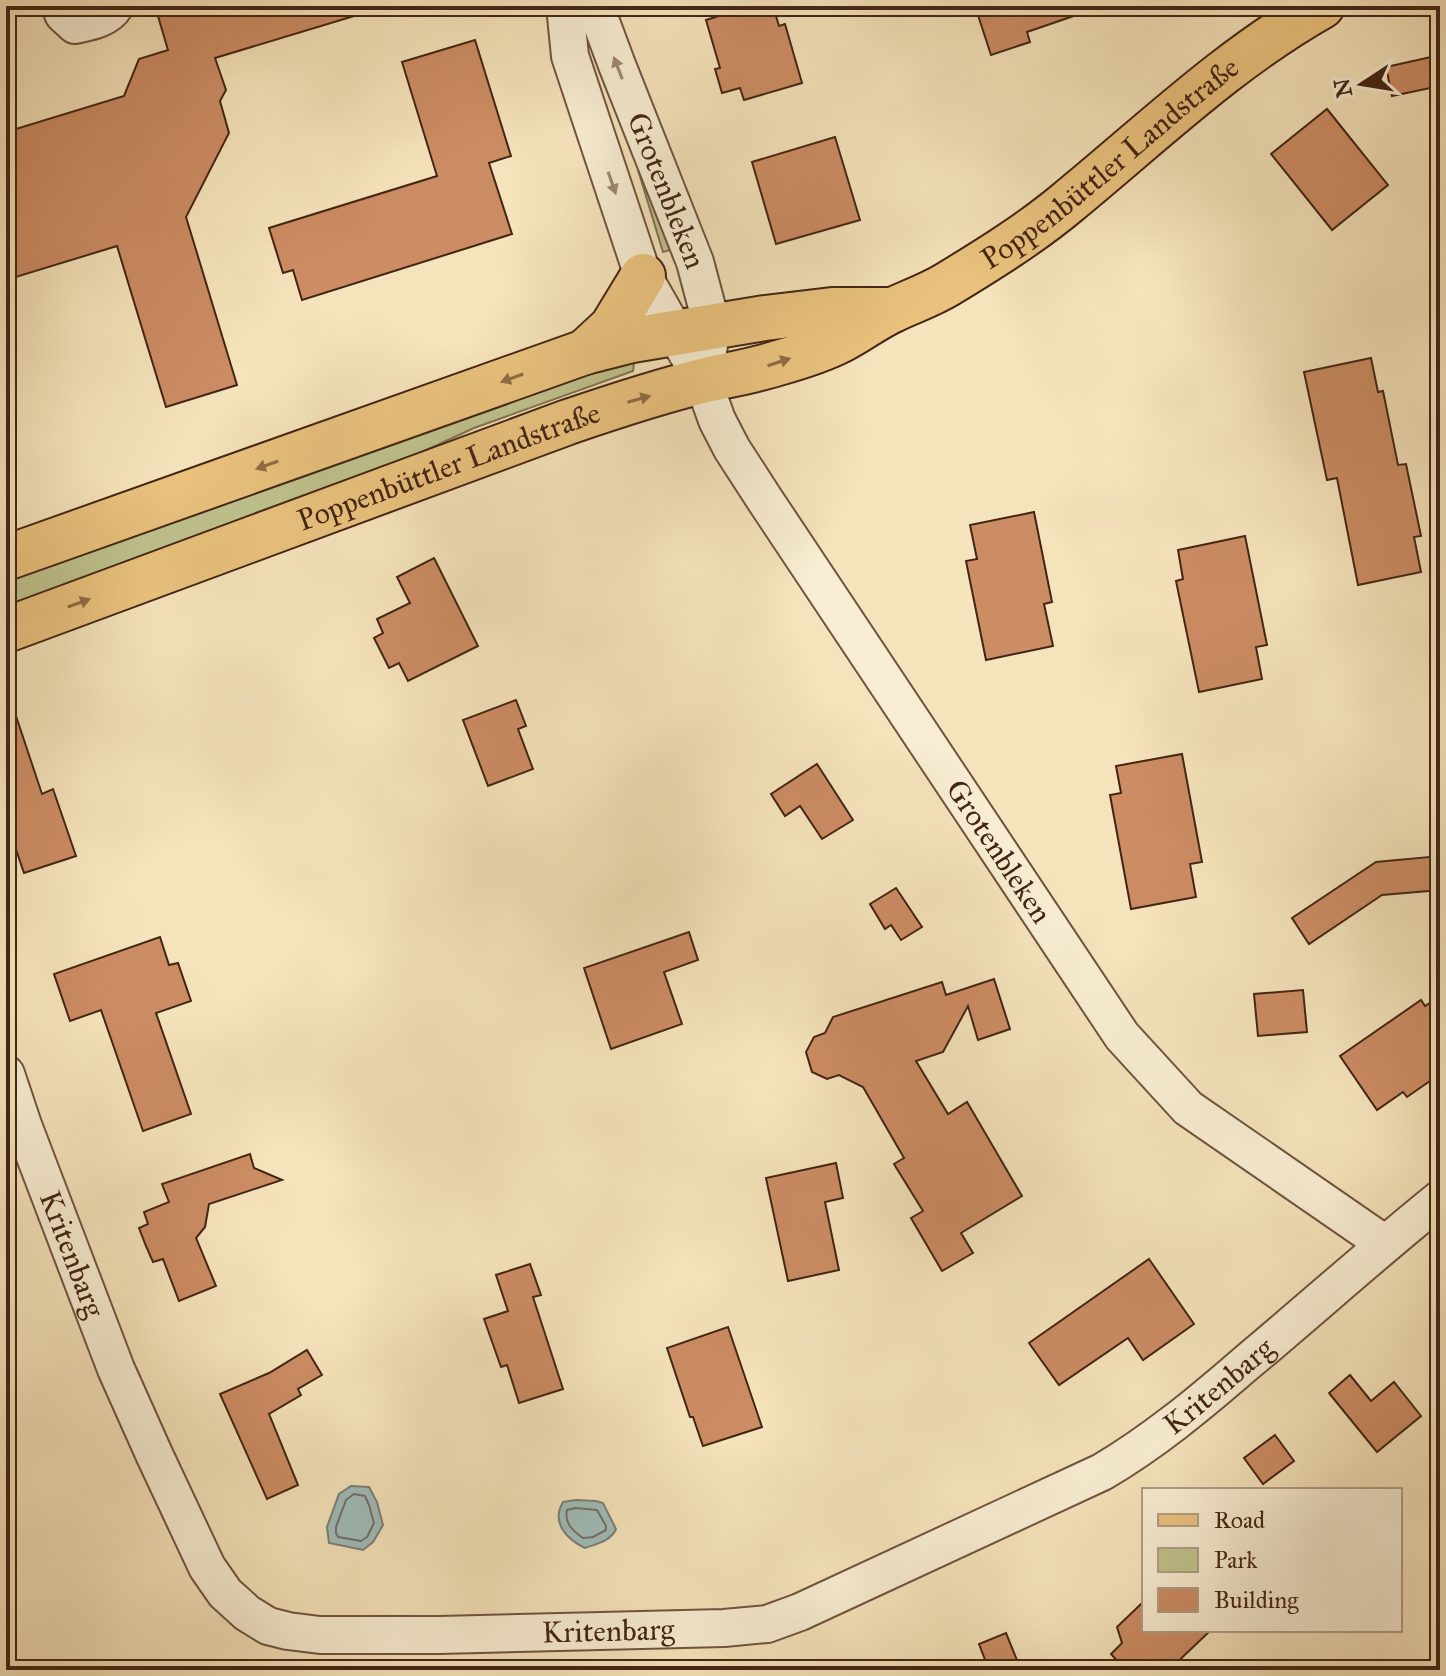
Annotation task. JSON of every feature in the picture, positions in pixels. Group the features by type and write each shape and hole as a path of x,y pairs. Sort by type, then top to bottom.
{"main road":[{"name":"Poppenbüttler Landstraße","path":"6,630 614,406 780,363 839,341 893,310 945,286 1017,239 1066,204 1235,62 1286,26 1322,6"},
{"path":"585,352 612,327 643,276"},
{"name":"Poppenbüttler Landstraße","path":"6,558 585,352 693,329 832,310 893,310"}],"street":[{"path":"61,6 63,14 75,25 95,21 115,6"},
{"name":"Grotenbleken","path":"538,6 570,56"},
{"name":"Grotenbleken","path":"565,6 570,56 643,276 693,329"},
{"name":"Grotenbleken","path":"595,6 695,262 693,329 703,381 717,420 732,449 1122,1036 1188,1108 1385,1244"},
{"name":"Kritenbarg","path":"6,1074 116,1369 207,1567 225,1593 247,1613 268,1626 320,1635 724,1628 767,1624 800,1612 1102,1472 1134,1454 1220,1386 1440,1199"}],"green space":[{"path":"646,165 677,248 663,252 638,170"},
{"path":"631,359 633,371 474,428 361,480 6,611 6,573"}],"water":[{"path":"351,1486 369,1487 383,1525 373,1542 363,1550 329,1543 327,1527 339,1494"},
{"path":"563,1502 603,1503 616,1529 611,1536 585,1548 567,1535 560,1523 560,1509"}],"building":[{"path":"155,6 363,6 364,13 215,58 226,90 220,101 229,133 186,217 237,385 166,407 117,246 6,280 6,132 124,96 139,59 168,50"},
{"path":"719,6 773,6 779,26 785,24 802,83 744,100 740,88 722,93 715,69 720,68 706,20 722,15"},
{"path":"975,6 1090,6 1091,10 1027,32 1030,42 991,55"},
{"path":"475,40 511,156 489,163 512,234 302,300 293,270 283,273 269,228 437,176 402,62"},
{"path":"1440,55 1440,86 1392,96 1386,67"},
{"path":"1327,109 1388,185 1332,230 1271,154"},
{"path":"835,137 860,220 776,244 752,162"},
{"path":"1371,358 1378,392 1383,391 1398,465 1406,464 1421,536 1414,537 1421,572 1358,585 1337,478 1327,480 1304,372"},
{"path":"1034,512 1052,602 1044,604 1053,646 986,660 966,561 977,559 970,525"},
{"path":"1245,536 1267,645 1256,647 1262,679 1199,692 1176,581 1183,579 1178,550"},
{"path":"434,558 478,646 408,681 399,663 389,668 374,638 383,633 377,619 410,603 397,577"},
{"path":"516,700 526,726 518,729 533,769 488,786 463,720"},
{"path":"11,701 42,794 53,789 76,856 24,873 6,820 6,702"},
{"path":"1182,754 1202,862 1190,864 1196,897 1131,909 1110,795 1121,793 1116,766"},
{"path":"817,764 853,820 822,839 800,806 785,816 771,794"},
{"path":"1440,856 1440,890 1382,895 1309,944 1292,918 1376,862"},
{"path":"896,888 922,927 901,940 891,925 885,929 870,904"},
{"path":"689,932 698,960 664,972 682,1024 611,1049 584,968"},
{"path":"160,937 169,965 178,963 191,1001 156,1013 191,1114 143,1131 101,1010 70,1021 54,974"},
{"path":"994,979 1010,1029 978,1040 968,1006 943,1052 916,1061 948,1114 967,1102 1022,1196 961,1233 973,1253 942,1271 911,1218 923,1211 894,1164 904,1158 863,1087 839,1075 827,1079 812,1072 806,1052 814,1037 825,1033 833,1017 942,982 946,995"},
{"path":"1303,990 1307,1032 1258,1036 1254,994"},
{"path":"1440,996 1440,1074 1407,1097 1403,1092 1377,1110 1340,1056 1421,1000 1425,1006"},
{"path":"250,1154 254,1168 282,1180 209,1204 205,1227 196,1238 216,1286 179,1301 163,1259 153,1262 146,1246 139,1228 148,1224 144,1212 169,1202 162,1184"},
{"path":"836,1163 843,1198 825,1202 839,1270 788,1281 766,1178"},
{"path":"1149,1259 1194,1324 1143,1360 1128,1338 1059,1385 1029,1343"},
{"path":"530,1264 541,1295 533,1297 563,1389 519,1403 507,1365 501,1367 484,1319 508,1311 496,1275"},
{"path":"728,1327 762,1427 703,1446 667,1348"},
{"path":"307,1350 322,1375 298,1389 301,1395 269,1414 298,1485 267,1499 220,1394 269,1373"},
{"path":"1350,1375 1371,1401 1394,1382 1421,1416 1377,1452 1329,1393"},
{"path":"1275,1435 1294,1461 1263,1484 1244,1458"},
{"path":"1142,1603 1142,1632 1209,1632 1169,1670 1125,1670 1111,1654 1122,1643 1117,1627"},
{"path":"1006,1633 1021,1670 989,1670 979,1644"}]}
